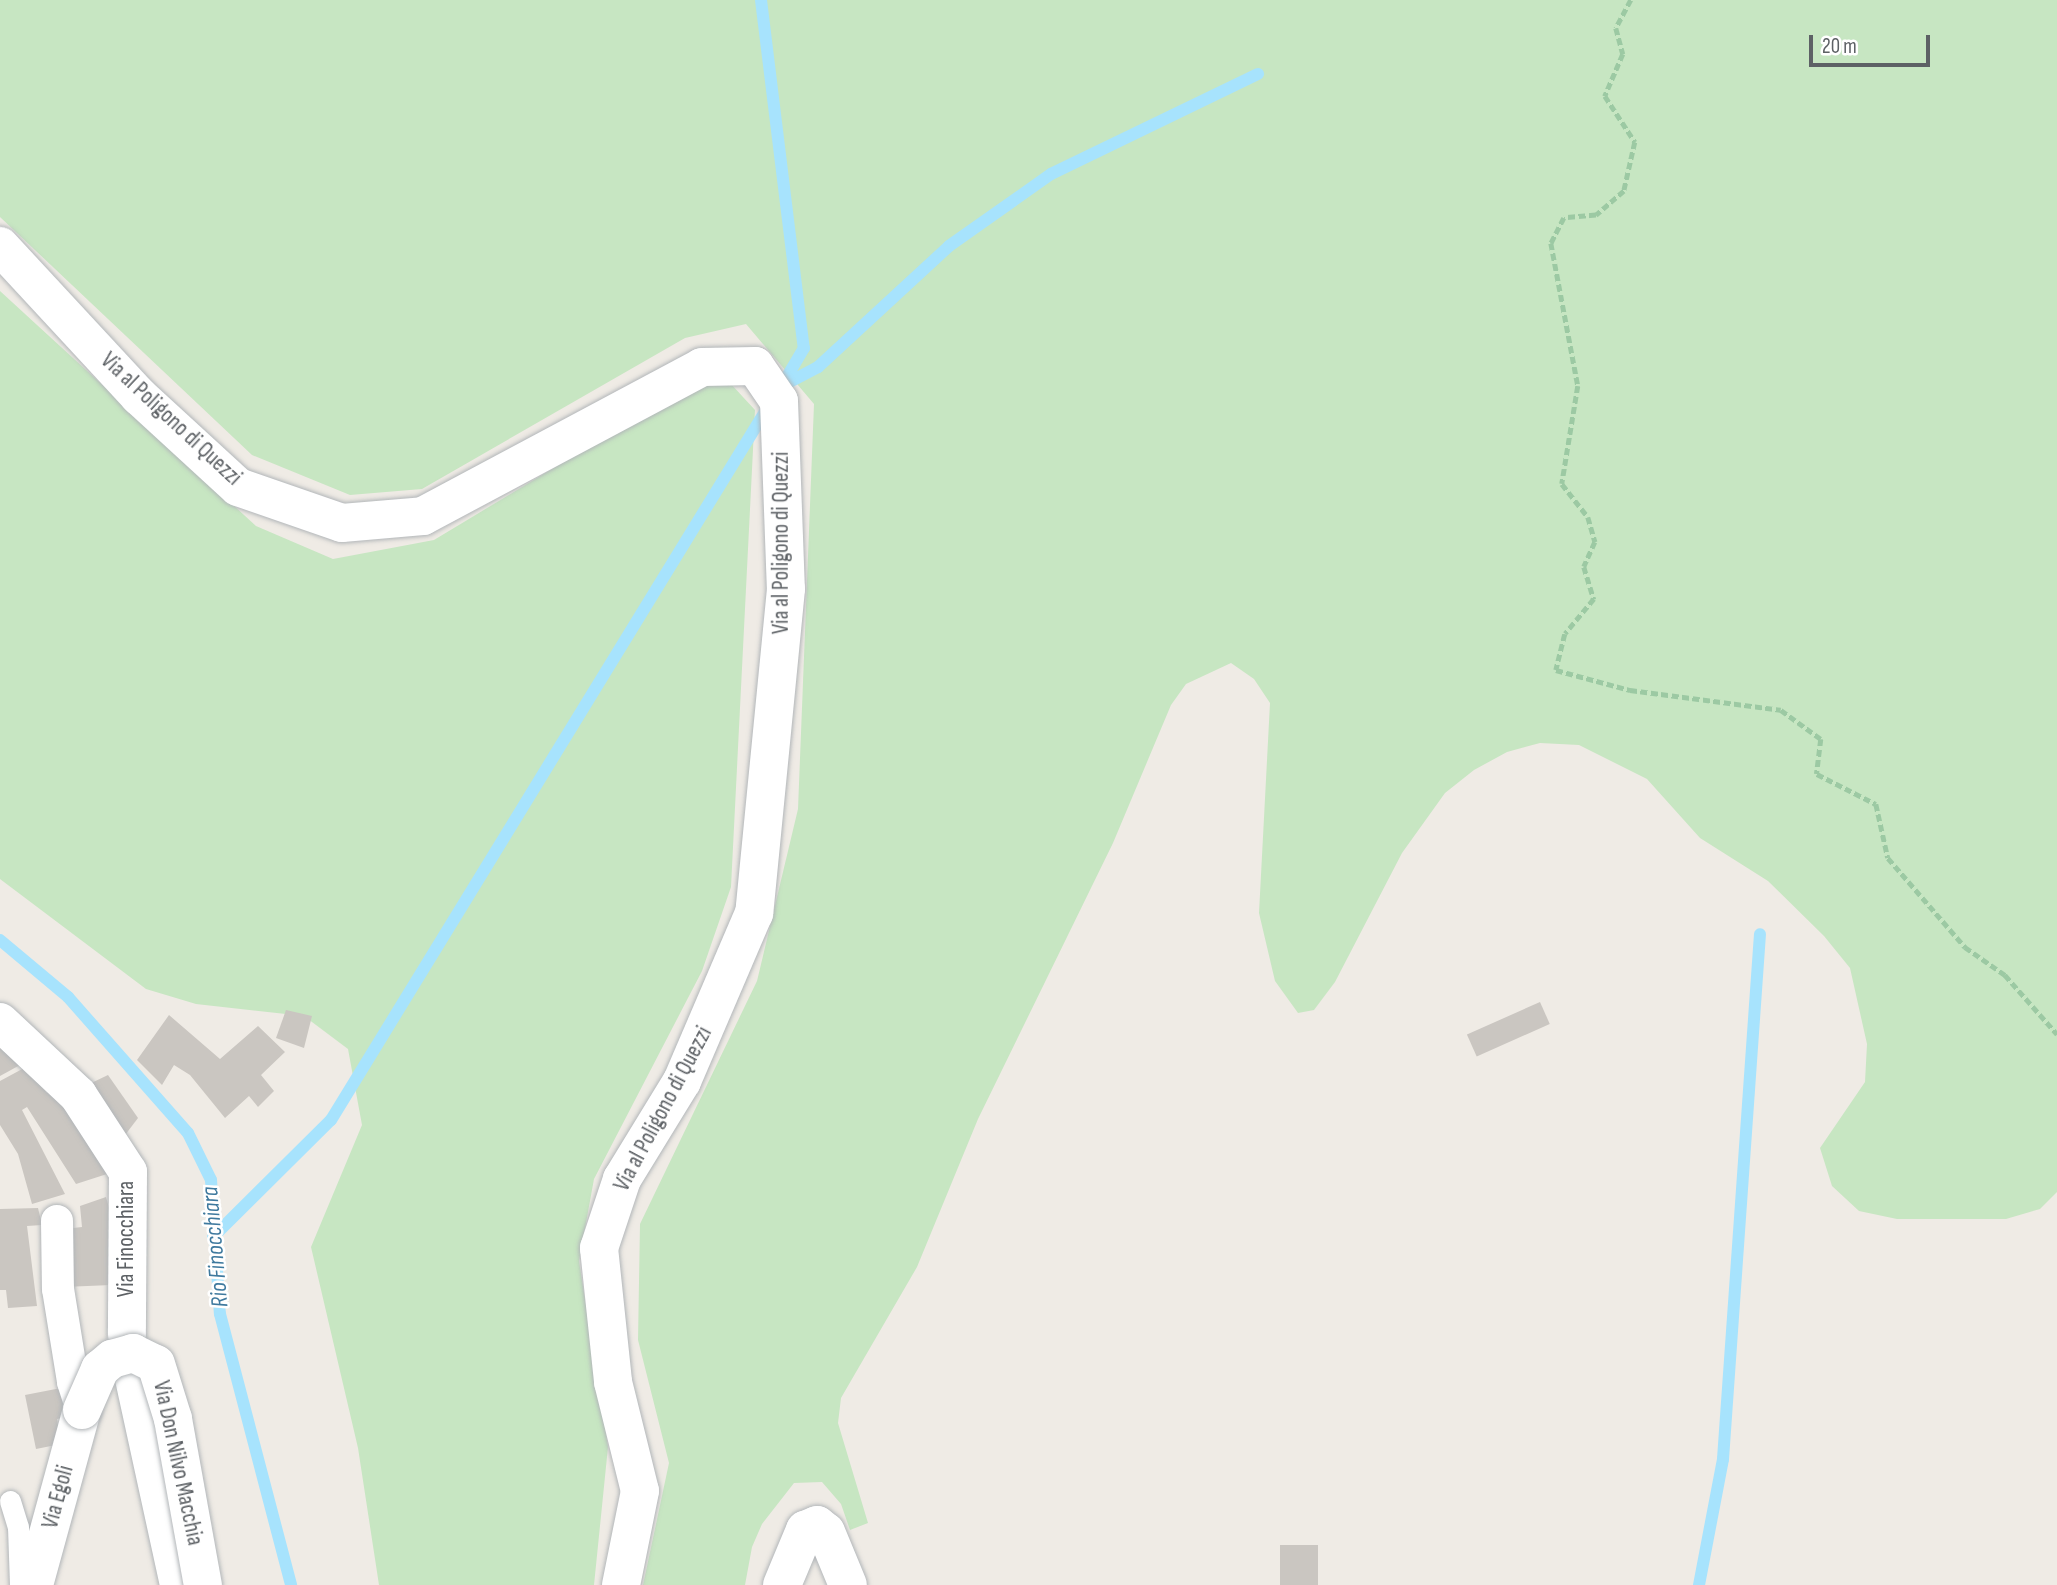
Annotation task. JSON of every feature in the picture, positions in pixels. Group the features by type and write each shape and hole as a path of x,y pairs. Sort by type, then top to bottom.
{"street":[{"name":"Via al Poligono di Quezzi","path":"0,246 139,396 238,486 342,523 424,516 702,367 755,366 779,401 786,589 754,913 682,1081 622,1179 600,1248 613,1381 639,1491 621,1585"},
{"name":"Via Finocchiara","path":"0,1022 78,1095 128,1172 128,1335"},
{"path":"57,1221 58,1289 73,1382 82,1410"},
{"name":"Via Don Nilvo Macchia","path":"82,1410 100,1369 112,1359 133,1353 156,1364 173,1419 203,1585"},
{"path":"133,1374 178,1585"},
{"name":"Via Egoli","path":"34,1585 82,1410"},
{"path":"782,1585 805,1530 817,1525 825,1532 848,1585"}],"lane":[{"path":"10,1501 18,1527 20,1585"}],"path":[{"path":"1631,0 1616,28 1623,54 1605,96 1635,142 1624,191 1596,215 1564,218 1551,243 1566,344 1578,386 1562,484 1588,517 1595,542 1584,567 1594,599 1565,634 1556,670 1630,690 1781,710 1821,739 1817,774 1876,804 1888,858 1965,947 2005,975 2057,1034"}],"green space":[{"path":"0,0 2057,0 2057,1192 2040,1209 2006,1219 1897,1219 1859,1211 1832,1186 1820,1148 1865,1082 1867,1044 1850,968 1824,936 1768,881 1700,838 1647,779 1579,745 1540,743 1507,752 1474,770 1445,793 1402,853 1335,982 1314,1010 1298,1013 1275,981 1259,913 1270,703 1254,679 1231,663 1186,684 1171,705 1113,843 978,1119 917,1267 841,1398 838,1423 868,1523 850,1530 841,1504 822,1482 794,1483 762,1524 752,1547 745,1585 643,1585 669,1463 638,1340 640,1224 757,981 798,809 814,404 746,324 685,338 422,489 350,495 252,455 0,217"},
{"path":"0,291 256,526 333,559 434,540 698,381 731,384 755,410 731,887 702,971 594,1179 579,1261 608,1447 594,1585 379,1585 358,1448 311,1247 362,1125 348,1049 304,1016 196,1004 146,989 0,879"}],"building":[{"path":"1540,1002 1550,1024 1477,1056 1467,1035"},
{"path":"286,1010 312,1016 304,1048 276,1038"},
{"path":"169,1015 220,1059 258,1026 285,1052 261,1075 274,1091 258,1107 249,1096 225,1118 190,1075 174,1065 162,1085 137,1060"},
{"path":"0,1031 31,1059 0,1076"},
{"path":"26,1067 47,1093 54,1088 107,1174 76,1184 27,1107 22,1110 65,1194 32,1204 18,1154 0,1125 0,1081"},
{"path":"108,1075 138,1118 119,1143 83,1087"},
{"path":"106,1197 114,1225 111,1285 64,1287 64,1229 82,1227 80,1206"},
{"path":"38,1208 42,1225 27,1226 37,1306 8,1308 6,1290 0,1290 0,1209"},
{"path":"61,1388 67,1417 57,1419 61,1444 36,1449 25,1395"},
{"path":"1280,1545 1318,1545 1318,1585 1280,1585"}],"waterway":[{"path":"761,0 804,348 778,392"},
{"path":"782,386 818,367 949,246 1051,174 1258,74"},
{"path":"213,1237 331,1120 768,407"},
{"path":"1699,1585 1723,1459 1760,934"},
{"name":"Rio Finocchiara","path":"0,940 68,997 188,1133 211,1180 220,1314 291,1585"}]}
